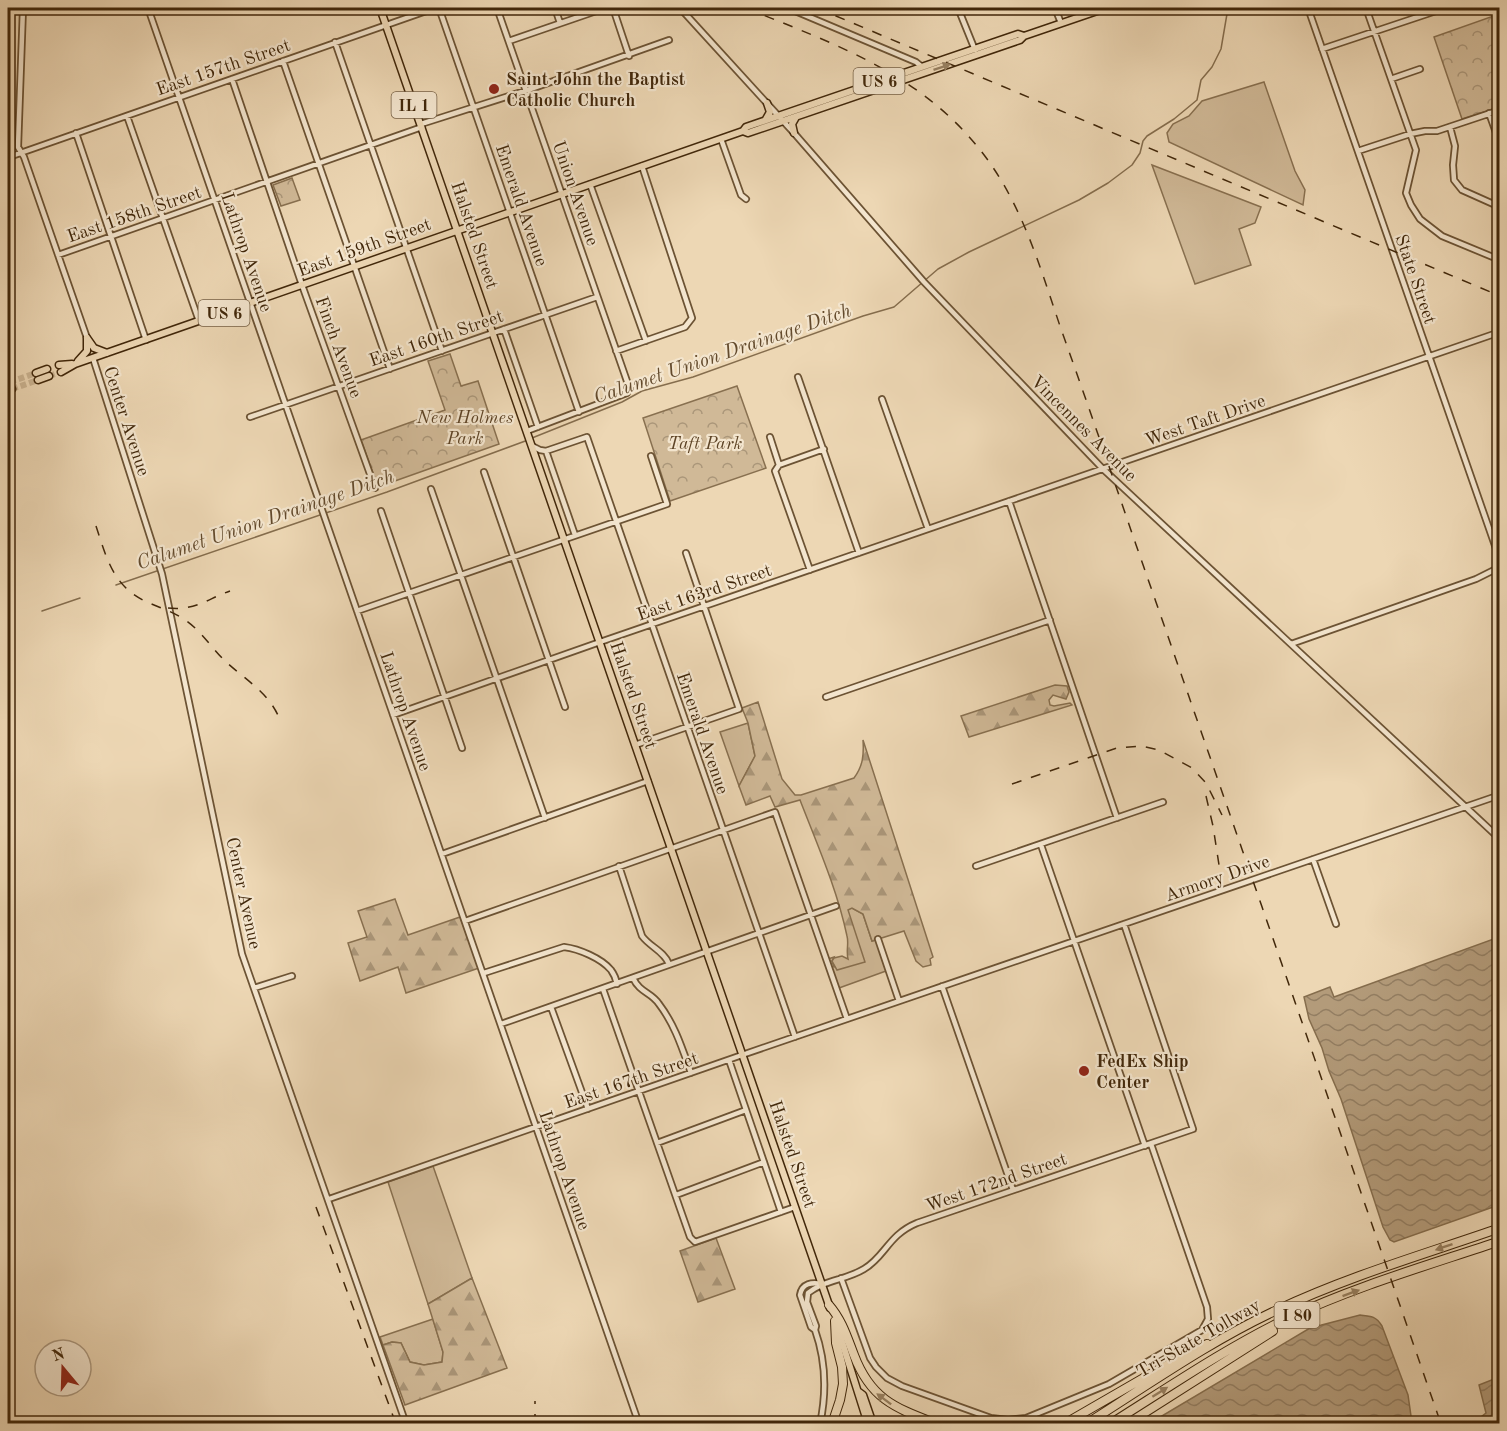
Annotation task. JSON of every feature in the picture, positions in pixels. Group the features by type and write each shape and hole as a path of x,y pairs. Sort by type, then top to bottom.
{"highway":[{"name":"Tri-State Tollway","path":"1086,1424 1220,1340 1278,1309 1500,1228"},
{"name":"Tri-State Tollway","path":"1110,1424 1233,1348 1316,1306 1500,1241"},
{"path":"830,1305 840,1318 860,1371 872,1389 891,1405 937,1424"},
{"path":"1130,1424 1234,1354 1316,1306"},
{"path":"832,1424 840,1400 843,1380 836,1343 835,1321"},
{"path":"1064,1424 1190,1352 1220,1340"}],"main road":[{"name":"Halsted Street","path":"380,8 830,1305 868,1424"},
{"name":"US 6","path":"743,131 748,133 781,118 921,66 1020,40 1024,36 1106,8"},
{"name":"US 6","path":"721,139 765,120 797,116 924,74 976,52"},
{"path":"921,66 924,74"},
{"path":"765,120 770,111 767,103"},
{"path":"794,133 792,124 797,116"},
{"name":"East 159th Street","path":"60,368 721,139"},
{"path":"87,338 94,348 107,353"},
{"path":"75,364 87,351 87,338"},
{"path":"37,377 48,373"},
{"name":"Halsted Street","path":"859,1392 863,1395 873,1424"}],"street":[{"path":"31,8 23,9 18,147 24,157 87,338"},
{"name":"Lathrop Avenue","path":"148,8 639,1424"},
{"name":"East 157th Street","path":"9,155 437,8"},
{"name":"Emerald Avenue","path":"437,8 474,107 579,412"},
{"name":"Union Avenue","path":"497,8 629,387 627,393 579,412"},
{"path":"555,8 560,23"},
{"path":"508,41 605,8"},
{"path":"613,8 629,56"},
{"name":"Vincennes Avenue","path":"680,8 781,118 922,281 1103,469 1500,839"},
{"path":"788,8 921,66"},
{"path":"958,8 976,52"},
{"path":"1055,8 1061,23"},
{"name":"State Street","path":"1308,8 1500,560"},
{"path":"1366,8 1416,150 1406,194 1411,205 1420,219 1442,236 1500,260"},
{"path":"1322,49 1445,8"},
{"name":"East 158th Street","path":"58,255 474,107 629,56 669,40"},
{"path":"335,42 442,351"},
{"path":"283,61 390,369"},
{"path":"1391,79 1420,69"},
{"name":"Finch Avenue","path":"232,79 302,285 375,488"},
{"path":"1358,151 1425,130 1437,131 1500,110"},
{"path":"1489,113 1500,144"},
{"path":"127,116 199,321"},
{"path":"1450,127 1455,146 1454,180 1462,190 1500,207"},
{"path":"76,133 146,340"},
{"path":"721,139 741,195 746,200"},
{"path":"616,351 685,327 690,322 692,314 642,166"},
{"path":"590,184 646,341"},
{"name":"East 160th Street","path":"250,417 597,297"},
{"path":"504,329 538,427"},
{"name":"West Taft Drive","path":"957,519 1500,332"},
{"name":"Center Avenue","path":"93,358 162,574 236,928 254,988 406,1424"},
{"path":"798,377 859,553"},
{"path":"882,399 928,529"},
{"path":"527,430 579,412"},
{"name":"Emerald Avenue","path":"546,451 586,437 795,1037"},
{"path":"770,437 779,465"},
{"path":"532,446 546,451"},
{"path":"810,570 775,471 779,465 824,449"},
{"path":"538,464 546,451"},
{"path":"546,451 575,535"},
{"path":"357,611 667,504 651,456"},
{"path":"484,472 565,707"},
{"path":"431,489 545,818"},
{"path":"1009,501 1117,818"},
{"path":"381,511 462,748"},
{"name":"East 163rd Street","path":"393,715 957,519"},
{"path":"635,745 739,709 686,553"},
{"path":"1291,644 1476,579 1500,567"},
{"path":"826,697 1050,620"},
{"path":"441,855 648,781"},
{"name":"Armory Drive","path":"942,986 1500,795"},
{"path":"976,866 1163,802"},
{"path":"465,921 775,812 847,1019"},
{"path":"841,1278 870,1358 876,1368 887,1378 902,1386 992,1418 1008,1420 1026,1418 1109,1384 1202,1330 1208,1319 1207,1307 1041,844"},
{"path":"1313,859 1336,924"},
{"path":"619,866 642,936 666,956 669,964"},
{"path":"501,1024 836,906"},
{"name":"West 172nd Street","path":"822,1284 868,1267 904,1229 1193,1129 1124,924"},
{"path":"878,939 899,1001"},
{"path":"484,973 564,947 573,948 594,957 611,970 618,984"},
{"path":"254,988 292,976"},
{"path":"633,978 638,988 658,1002 674,1025 691,1073"},
{"path":"942,986 1013,1190"},
{"name":"East 167th Street","path":"329,1199 942,986"},
{"path":"603,989 690,1237 695,1242 795,1207"},
{"path":"551,1007 588,1109"},
{"path":"729,1059 781,1212"},
{"path":"657,1143 746,1110"},
{"path":"675,1195 764,1162"},
{"path":"820,1424 825,1372 807,1295 822,1284"}],"green space":[{"path":"1499,14 1499,107 1462,119 1434,37"},
{"path":"1264,82 1295,171 1305,190 1303,205 1169,142 1167,133 1173,124 1189,116 1202,101"},
{"path":"1152,165 1261,207 1255,223 1239,229 1251,265 1195,284"},
{"path":"292,178 300,200 281,206 273,185"},
{"name":"New Holmes Park","path":"450,354 461,386 478,381 499,444 378,487 361,440 445,410 428,361"},
{"name":"Taft Park","path":"737,386 766,468 670,501 643,418"},
{"path":"1055,685 1067,686 1069,692 1066,699 1053,695 1049,700 1050,705 1070,703 1072,705 969,737 961,716"},
{"path":"758,702 782,779 795,795 854,778 862,760 863,740 933,957 930,959 931,965 923,967 916,961 904,931 872,941 863,914 852,908 848,910 865,962 837,970 832,961 834,958 842,956 848,959 847,936 832,884 800,800 775,807 770,796 746,805 739,786 755,756 748,723 742,708"},
{"path":"748,723 755,756 739,786 720,732"},
{"path":"395,899 408,935 460,917 479,968 406,993 398,967 360,981 348,943 367,937 358,911"},
{"path":"852,908 863,914 872,941 876,940 886,971 839,988 828,959 834,957 832,961 834,967 864,962 847,909"},
{"path":"433,1166 472,1278 428,1304 388,1182"},
{"path":"716,1238 735,1289 698,1302 680,1251"},
{"path":"472,1278 507,1368 405,1405 383,1345 392,1342 401,1343 410,1362 424,1365 442,1362 443,1352 428,1304"},
{"path":"433,1319 443,1352 442,1362 424,1365 410,1362 401,1343 392,1342 383,1345 380,1337"}],"water":[{"path":"1499,937 1499,1205 1394,1242 1390,1240 1383,1227 1341,1099 1309,1019 1304,997 1330,987 1334,997"},
{"path":"1360,1315 1373,1317 1382,1326 1408,1395 1412,1423 1150,1423 1310,1328"},
{"path":"1499,1377 1499,1423 1473,1423 1486,1413 1479,1385"}],"waterway":[{"name":"Calumet Union Drainage Ditch","path":"532,438 622,402 642,391 693,377 894,307 938,269 1079,200 1108,183 1132,165 1147,136 1174,119 1197,100 1201,80 1212,67 1221,49 1228,8"},
{"name":"Calumet Union Drainage Ditch","path":"116,585 387,492 528,440"},
{"name":"Calumet Union Drainage Ditch","path":"42,611 80,598"}],"tunnel":[{"path":"49,376 61,372"},
{"path":"10,382 36,373"},
{"path":"12,389 38,380"}],"railway":[{"path":"746,8 843,48 903,81 931,101 957,124 981,151 1008,192 1019,214 1045,282 1441,1424"},
{"path":"817,8 1500,296"},
{"path":"96,526 104,550 119,581 131,593 175,614 194,627 224,660 263,694 276,710 280,720"},
{"path":"168,608 186,608 230,591"},
{"path":"1012,784 1117,748 1142,746 1159,750 1192,768 1206,783 1222,815"},
{"path":"1206,796 1221,878"},
{"path":"316,1207 396,1424"},
{"path":"535,1401 535,1424"}],"place":[{"name":"Saint John the Baptist Catholic Church","path":"494,89"},
{"name":"FedEx Ship Center","path":"1084,1071"}]}
